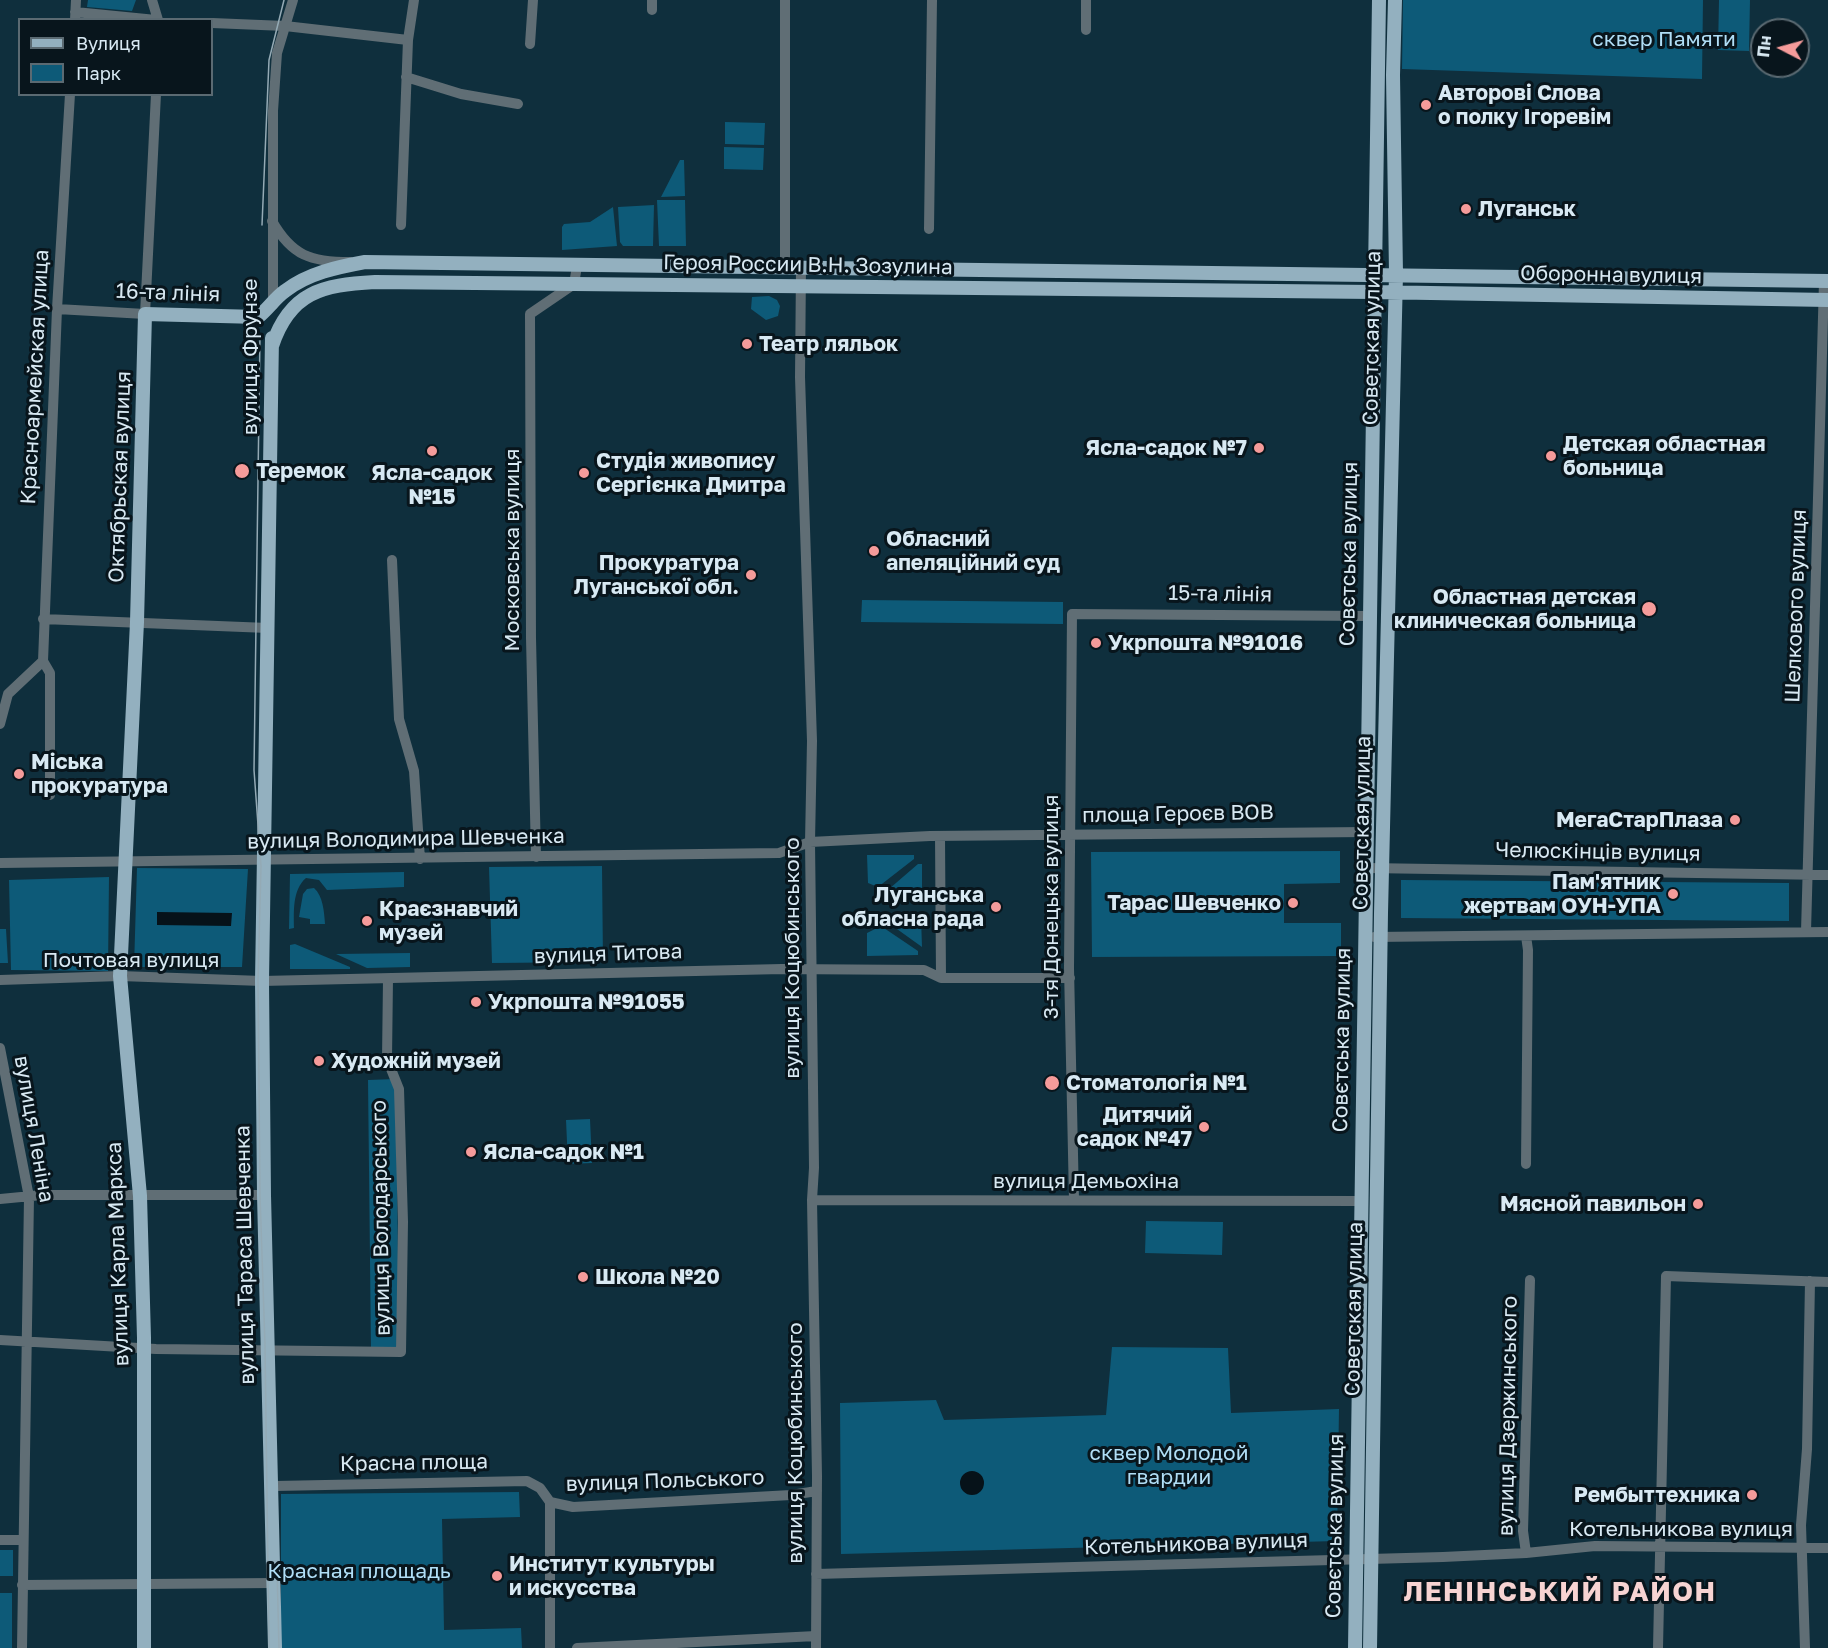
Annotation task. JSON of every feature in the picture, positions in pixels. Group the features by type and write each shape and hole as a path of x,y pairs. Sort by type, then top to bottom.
{"main road":[{"name":"Совєтська вулиця","path":"1355,1648 1360,1202 1367,868 1368,616 1379,0"},
{"name":"Советская улица","path":"1370,1648 1382,867 1396,274 1393,75 1395,0"},
{"name":"Героя России В.Н. Зозулина","path":"273,306 279,296 300,282 334,268 365,262 1396,274"},
{"name":"Оборонна вулиця","path":"1396,274 1826,281"},
{"name":"Героя России В.Н. Зозулина","path":"272,346 280,323 296,304 310,295 342,284 574,284 1394,293"},
{"name":"Оборонна вулиця","path":"1394,293 1826,300"},
{"name":"16-та лінія","path":"145,314 258,317 273,306"},
{"name":"вулиця Фрунзе","path":"265,860 273,306"},
{"name":"Октябрьская вулиця","path":"127,860 137,622 145,314"},
{"name":"вулиця Карла Маркса","path":"127,860 120,976 140,1196 144,1648"},
{"name":"вулиця Тараса Шевченка","path":"265,860 262,981 264,1195 274,1648"}],"street":[{"path":"152,0 156,18"},
{"name":"вулиця Фрунзе","path":"273,306 273,111 277,53 292,0"},
{"path":"401,225 408,40 414,0"},
{"path":"530,44 533,0"},
{"path":"784,0 785,267"},
{"path":"929,229 932,0"},
{"path":"1086,0 1086,30"},
{"path":"75,10 141,18"},
{"path":"213,23 285,26 408,40"},
{"path":"406,77 460,94 518,104"},
{"name":"Красноармейская улица","path":"50,795 50,673 42,661 43,619 57,309 70,96"},
{"name":"Октябрьская вулиця","path":"145,314 156,96"},
{"path":"272,221 286,244 297,252 326,261 365,262"},
{"path":"574,284 577,266"},
{"name":"вулиця Коцюбинського","path":"801,267 800,377 812,730 810,842 814,1168 812,1200 817,1491 816,1648"},
{"name":"Шелкового вулиця","path":"1806,932 1826,281"},
{"name":"Московська вулиця","path":"536,857 531,638 530,314 574,284"},
{"name":"16-та лінія","path":"57,309 145,314"},
{"path":"392,560 399,719 414,771 420,859"},
{"name":"15-та лінія","path":"1072,614 1368,616"},
{"name":"3-тя Донецька вулиця","path":"1072,614 1070,978 1074,1200"},
{"path":"43,619 268,628"},
{"path":"0,724 9,694 42,661"},
{"name":"площа Героєв ВОВ","path":"810,842 940,836 1367,832"},
{"path":"940,836 941,978"},
{"name":"вулиця Володимира Шевченка","path":"0,863 786,853 810,842"},
{"name":"Челюскінців вулиця","path":"1367,868 1828,875"},
{"path":"1365,938 1828,932"},
{"path":"1526,936 1528,950 1526,1164"},
{"path":"812,970 924,970 941,978 1070,978"},
{"name":"вулиця Титова","path":"262,981 812,970"},
{"name":"Почтовая вулиця","path":"0,980 120,976 262,981"},
{"name":"вулиця Володарського","path":"269,1350 401,1352 403,1222 399,1089 387,1059 388,979"},
{"name":"вулиця Леніна","path":"0,1048 29,1197 22,1648"},
{"path":"0,1198 264,1195"},
{"name":"вулиця Демьохіна","path":"812,1200 1360,1202"},
{"path":"1658,1648 1658,1546 1666,1276 1828,1282"},
{"name":"вулиця Дзержинського","path":"1526,1553 1523,1531 1530,1280"},
{"path":"1806,1648 1804,1548 1801,1525 1807,1449 1810,1281"},
{"path":"0,1340 269,1350"},
{"name":"Красна площа","path":"270,1483 275,1486 527,1481 540,1488 550,1502"},
{"name":"вулиця Польського","path":"550,1502 560,1506 604,1506 791,1496 817,1491"},
{"path":"550,1502 550,1648"},
{"path":"0,1540 22,1540"},
{"name":"Котельникова вулиця","path":"816,1574 1371,1559 1526,1553 1595,1546 1828,1548"},
{"path":"22,1585 274,1582"},
{"path":"577,1648 816,1636"}],"green space":[{"path":"88,0 136,0 132,11 87,7"},
{"name":"сквер Памяти","path":"1403,0 1703,0 1702,79 1402,69"},
{"path":"1719,0 1750,0 1749,51 1718,50"},
{"path":"725,122 765,123 764,145 725,144"},
{"path":"724,147 764,148 763,170 724,169"},
{"path":"680,160 684,160 685,196 661,197"},
{"path":"657,200 685,200 686,246 659,246"},
{"path":"654,205 653,246 623,246 620,242 618,207"},
{"path":"613,207 617,246 562,250 564,224 590,222"},
{"path":"769,296 777,300 780,306 778,316 766,320 751,309 752,297"},
{"path":"862,600 1063,602 1063,624 861,622"},
{"path":"1340,851 1340,883 1284,884 1284,923 1341,923 1341,956 1092,957 1091,852"},
{"path":"867,855 914,855 914,859 878,887 868,883"},
{"path":"918,864 922,864 922,894 882,895"},
{"path":"602,866 603,962 492,963 489,867"},
{"path":"137,868 248,869 242,967 134,967"},
{"path":"404,872 404,887 327,890 319,880 306,878 296,895 294,928 289,929 290,874"},
{"path":"109,877 108,971 11,970 9,880"},
{"path":"1401,880 1789,883 1789,921 1401,918"},
{"path":"314,888 321,899 325,924 310,924 310,919 299,917 303,894 307,889"},
{"path":"921,917 922,947 883,919"},
{"path":"881,926 918,951 918,955 867,956 867,933"},
{"path":"0,929 6,929 8,963 0,963"},
{"path":"295,944 350,967 350,969 290,969 290,945"},
{"path":"410,953 410,967 367,968 336,954"},
{"path":"396,1079 399,1350 371,1350 368,1080"},
{"path":"590,1119 592,1163 568,1164 566,1120"},
{"path":"1146,1221 1223,1222 1222,1255 1145,1253"},
{"name":"сквер Молодой гвардии","path":"1112,1347 1228,1348 1231,1413 1339,1409 1337,1541 841,1554 840,1403 936,1400 944,1420 1106,1415"},
{"name":"Красная площадь","path":"519,1492 520,1517 442,1519 444,1630 521,1628 522,1648 281,1648 281,1494"},
{"path":"0,1550 13,1550 13,1576 0,1576"},
{"path":"0,1593 12,1593 12,1648 0,1648"}],"shaded area":[{"path":"157,912 232,913 231,926 157,925"},
{"path":"972,1471 980,1475 984,1483 980,1491 972,1495 964,1491 960,1483 964,1475"}],"tram line":[{"path":"262,225 269,60 284,0"},
{"path":"260,334 254,770 261,866 258,981 260,1195 265,1345 269,1648"},
{"path":"277,1567 279,1648"}],"place":[{"name":"Авторові Слова о полку Ігоревім","path":"1426,105"},
{"name":"Луганськ","path":"1466,209"},
{"name":"Театр ляльок","path":"747,344"},
{"name":"Ясла-садок №7","path":"1259,448"},
{"name":"Ясла-садок №15","path":"432,451"},
{"name":"Детская областная больница","path":"1551,456"},
{"name":"Теремок","path":"242,471"},
{"name":"Студія живопису Сергієнка Дмитра","path":"584,473"},
{"name":"Обласний апеляційний суд","path":"874,551"},
{"name":"Прокуратура Луганської обл.","path":"751,575"},
{"name":"Областная детская клиническая больница","path":"1649,609"},
{"name":"Укрпошта №91016","path":"1096,643"},
{"name":"Міська прокуратура","path":"19,774"},
{"name":"МегаСтарПлаза","path":"1735,820"},
{"name":"Пам'ятник жертвам ОУН-УПА","path":"1673,894"},
{"name":"Тарас Шевченко","path":"1293,903"},
{"name":"Луганська обласна рада","path":"996,907"},
{"name":"Краєзнавчий музей","path":"367,921"},
{"name":"Укрпошта №91055","path":"476,1002"},
{"name":"Художній музей","path":"319,1061"},
{"name":"Стоматологія №1","path":"1052,1083"},
{"name":"Дитячий садок №47","path":"1204,1127"},
{"name":"Ясла-садок №1","path":"471,1152"},
{"name":"Мясной павильон","path":"1698,1204"},
{"name":"Школа №20","path":"583,1277"},
{"name":"Рембыттехника","path":"1752,1495"},
{"name":"Институт культуры и искусства","path":"497,1576"}],"district":[{"name":"ЛЕНІНСЬКИЙ РАЙОН","path":"1560,1592"}]}
